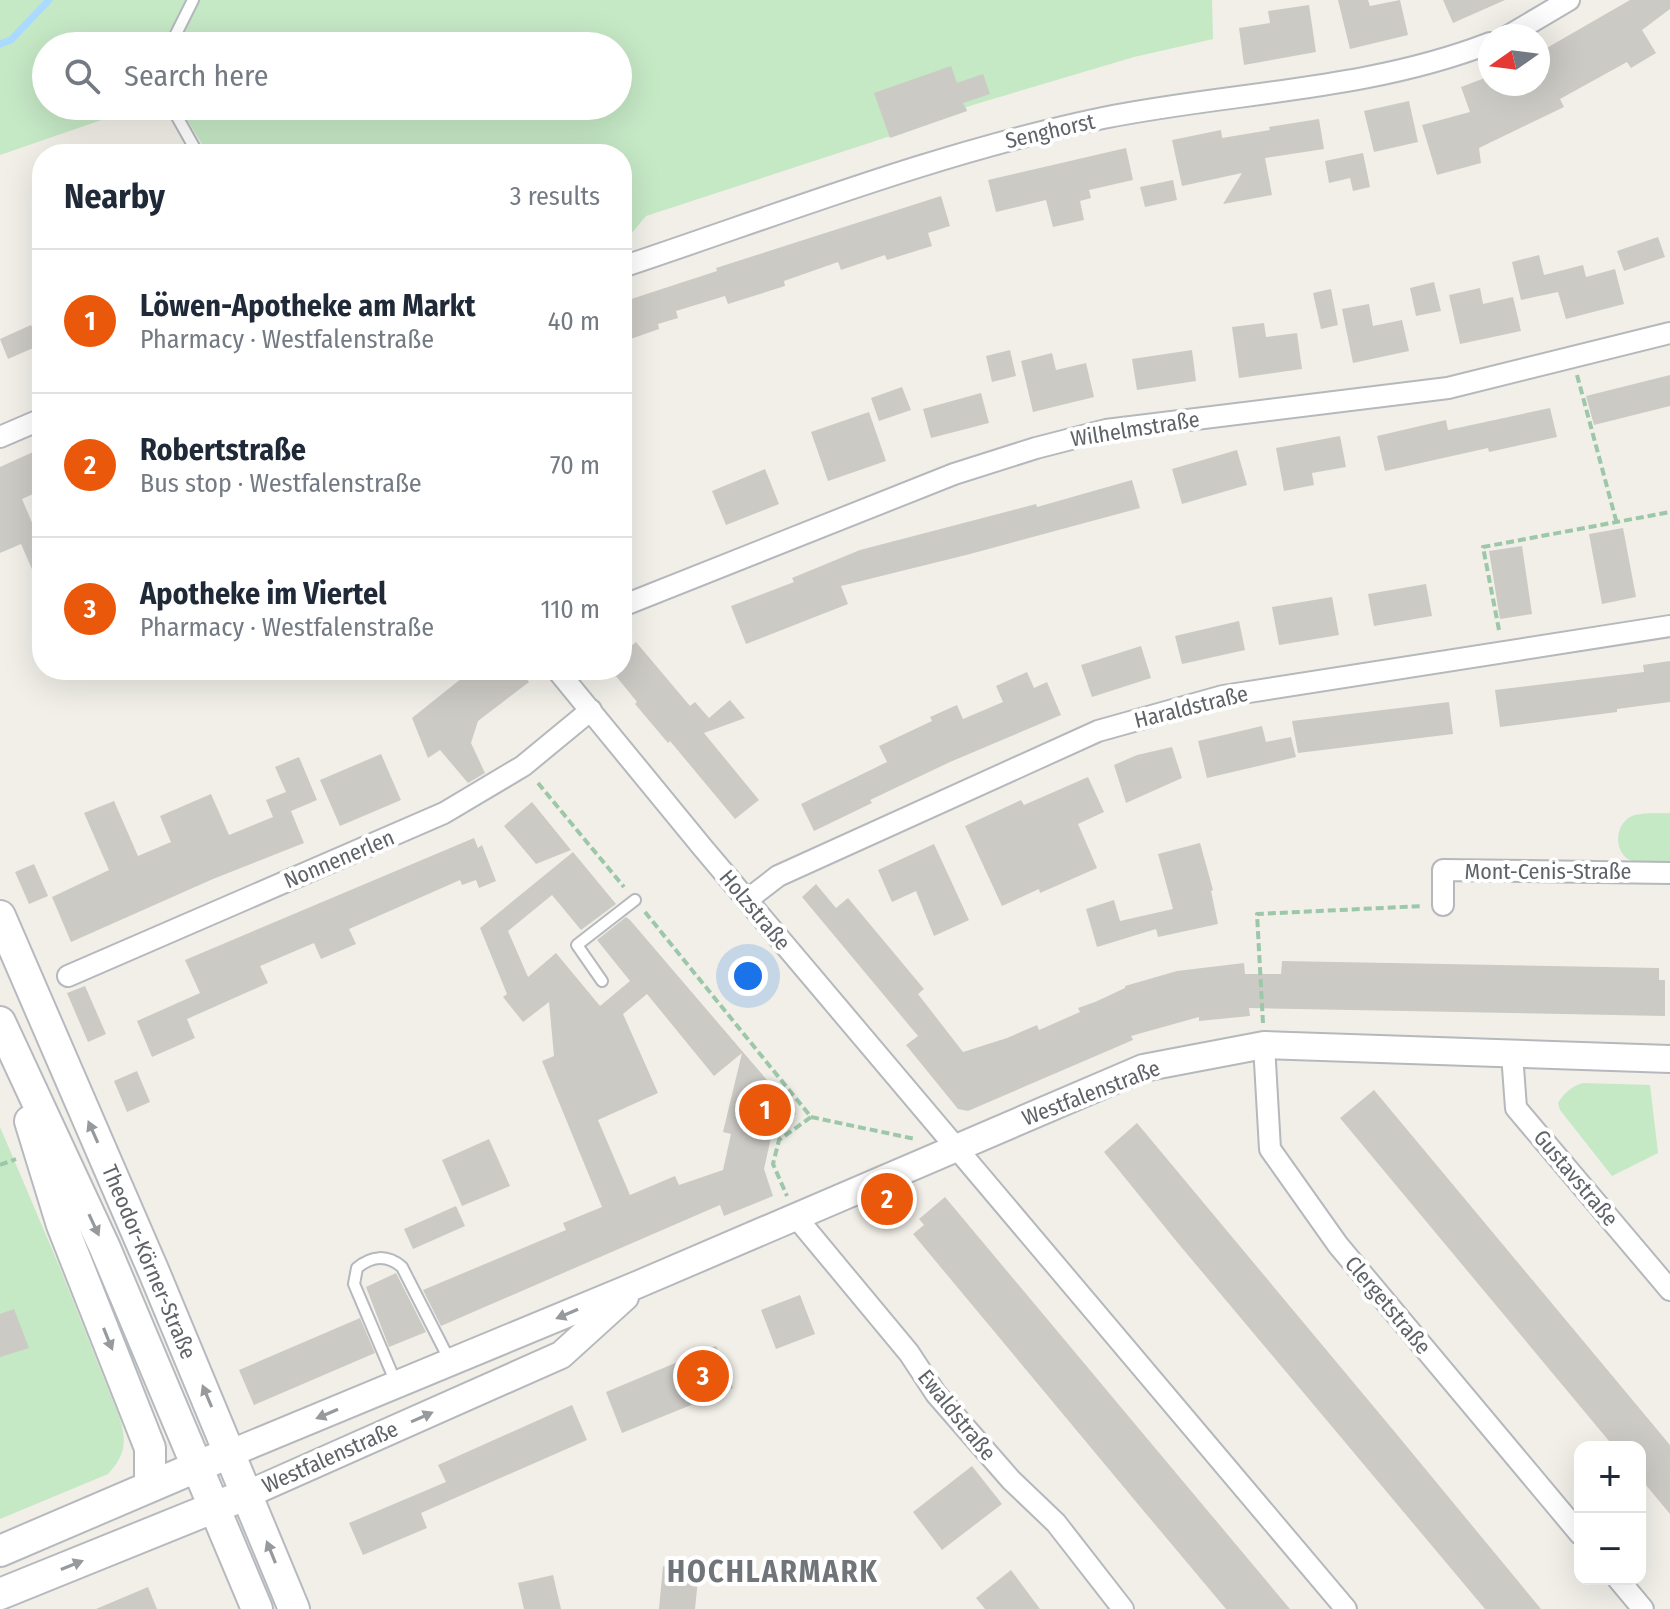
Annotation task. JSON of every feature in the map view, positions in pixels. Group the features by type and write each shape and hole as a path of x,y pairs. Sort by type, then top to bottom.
{"main road":[{"name":"Theodor-Körner-Straße","path":"0,916 231,1453 294,1609"},
{"name":"Theodor-Körner-Straße","path":"1,1024 105,1248 257,1609"},
{"name":"Theodor-Körner-Straße","path":"1,1024 62,1225 150,1448 150,1486"},
{"name":"Westfalenstraße","path":"0,1551 231,1453"},
{"name":"Westfalenstraße","path":"0,1594 248,1494"}],"street":[{"path":"1528,24 1569,0"},
{"name":"Senghorst","path":"632,264 970,150 1104,118 1368,78 1478,48"},
{"name":"Wilhelmstraße","path":"632,602 954,474 1036,448 1106,430 1448,388 1670,333"},
{"path":"0,437 32,423"},
{"name":"Haraldstraße","path":"747,900 778,876 1098,731 1223,696 1670,626"},
{"name":"Holzstraße","path":"566,680 747,900 1346,1609"},
{"name":"Nonnenerlen","path":"68,976 421,823 523,766 591,710"},
{"name":"Mont-Cenis-Straße","path":"1443,905 1443,870 1670,873"},
{"name":"Westfalenstraße","path":"231,1453 639,1284 1143,1068 1264,1045 1670,1059"},
{"name":"Clergetstraße","path":"1264,1045 1270,1149 1338,1245 1574,1527"},
{"name":"Gustavstraße","path":"1512,1054 1516,1108 1670,1290"},
{"name":"Ewaldstraße","path":"796,1217 909,1353 936,1394 1011,1480 1056,1523 1123,1609"},
{"name":"Westfalenstraße","path":"248,1494 561,1355 639,1284"},
{"path":"1623,1585 1643,1609"}],"lane":[{"path":"177,32 193,0"},
{"path":"179,120 192,144"},
{"path":"602,981 577,945 635,900"},
{"path":"397,1386 354,1284 357,1268 366,1261 383,1258 402,1267 451,1363"}],"path":[{"path":"1572,359 1617,524"},
{"path":"1503,652 1483,547 1670,512"},
{"path":"523,766 811,1117 957,1148"},
{"name":"Mont-Cenis-Straße","path":"1264,1045 1257,914 1443,905"},
{"path":"796,1217 773,1164 779,1140 811,1117"}],"green space":[{"path":"0,0 1212,0 1213,39 1134,57 966,107 967,111 646,216 632,233 632,144 202,144 187,120 632,120 632,32 32,32 32,120 101,120 0,155"},
{"path":"1670,813 1670,864 1632,861 1621,852 1619,832 1626,820 1641,814"},
{"path":"1583,1083 1650,1085 1658,1153 1612,1176 1560,1110 1558,1103 1563,1096"},
{"path":"0,1127 120,1419 124,1442 118,1461 108,1474 0,1519"}],"building":[{"path":"1338,0 1368,0 1370,6 1400,0 1408,35 1350,49"},
{"path":"1443,0 1505,0 1453,23"},
{"path":"1630,0 1670,0 1670,9 1642,30 1656,53 1631,68 1627,62 1560,99 1564,107 1479,148 1481,163 1437,175 1422,125 1470,112 1461,87 1478,81 1478,96 1550,96 1550,46"},
{"path":"1309,5 1316,52 1244,65 1239,28 1270,23 1268,11"},
{"path":"951,66 957,83 983,74 990,94 963,103 967,111 890,138 874,93"},
{"path":"1409,101 1418,142 1374,152 1364,111"},
{"path":"1319,119 1324,149 1265,158 1272,195 1223,204 1242,173 1182,186 1172,140 1221,130 1222,138"},
{"path":"1126,148 1133,180 1089,190 1091,198 1080,201 1084,220 1053,227 1046,200 996,212 988,180"},
{"path":"1363,153 1370,187 1353,191 1350,178 1329,183 1325,161"},
{"path":"1173,180 1177,200 1145,207 1140,187"},
{"path":"941,196 950,226 928,233 932,246 887,260 885,255 841,270 838,262 784,281 785,286 728,304 725,296 676,311 678,318 658,324 659,329 632,338 632,299 717,271 716,268"},
{"path":"1658,237 1665,257 1624,271 1617,251"},
{"path":"1539,255 1544,275 1583,265 1586,277 1615,269 1624,304 1566,319 1558,292 1521,300 1512,262"},
{"path":"1434,282 1441,311 1416,316 1410,288"},
{"path":"1480,288 1483,304 1513,297 1521,331 1460,344 1449,295"},
{"path":"1331,289 1338,325 1321,329 1313,293"},
{"path":"1369,304 1373,326 1402,320 1409,351 1353,363 1342,309"},
{"path":"1264,323 1266,337 1297,333 1302,369 1239,378 1232,327"},
{"path":"31,325 32,327 32,348 8,359 0,339"},
{"path":"1010,350 1016,376 992,382 986,356"},
{"path":"1192,350 1196,381 1137,390 1132,359"},
{"path":"1052,353 1056,370 1086,363 1094,397 1033,412 1021,361"},
{"path":"1670,375 1670,406 1594,425 1586,396"},
{"path":"902,387 911,410 879,421 871,398"},
{"path":"981,393 989,423 931,438 923,409"},
{"path":"1550,408 1557,437 1489,452 1488,448 1385,471 1377,436 1446,420 1448,430"},
{"path":"869,412 886,461 828,481 811,432"},
{"path":"1340,436 1346,467 1312,473 1314,485 1284,491 1276,448"},
{"path":"1237,450 1247,485 1182,504 1172,469"},
{"path":"32,453 32,494 22,499 32,522 32,569 21,544 0,553 0,467"},
{"path":"765,469 779,504 726,525 712,491"},
{"path":"1132,480 1140,508 841,586 848,604 746,644 731,606 794,582 792,578 860,550 1036,504 1037,507"},
{"path":"1623,528 1636,597 1602,604 1589,534"},
{"path":"1522,546 1532,614 1500,619 1489,551"},
{"path":"1426,584 1432,616 1374,626 1368,594"},
{"path":"1332,597 1339,635 1279,645 1272,607"},
{"path":"1239,621 1245,650 1182,664 1175,636"},
{"path":"636,642 690,706 695,702 709,718 730,700 745,718 704,733 759,800 735,819 635,704 637,702 619,680 632,680 632,645"},
{"path":"1141,646 1151,678 1092,697 1081,665"},
{"path":"1670,661 1670,702 1500,727 1495,690 1644,672 1643,665"},
{"path":"1027,672 1034,688 1047,682 1061,715 950,762 814,831 801,804 887,762 879,746 932,721 930,717 957,705 963,719 1003,702 996,686"},
{"path":"460,680 529,682 478,721 471,743 485,773 468,783 440,750 428,758 412,718"},
{"path":"1449,702 1453,734 1298,753 1292,721"},
{"path":"1262,726 1266,742 1291,737 1296,757 1207,778 1198,741"},
{"path":"1172,747 1182,778 1126,803 1114,765 1137,755"},
{"path":"381,754 401,800 340,826 320,780"},
{"path":"299,757 317,800 291,811 304,843 213,879 71,942 52,897 109,870 84,813 114,801 138,856 171,842 160,816 211,794 229,835 273,817 266,800 286,792 275,767"},
{"path":"1088,777 1104,812 1078,824 1097,868 1002,906 965,826 1021,800 1024,805"},
{"path":"532,802 571,850 536,864 504,826"},
{"path":"474,838 478,848 482,845 496,881 479,888 476,880 462,885 460,880 349,929 356,944 321,959 314,943 260,966 268,983 187,1019 195,1038 152,1057 137,1021 200,993 185,960"},
{"path":"1200,843 1213,890 1218,924 1158,937 1156,929 1097,947 1086,909 1114,900 1120,921 1173,909 1158,854"},
{"path":"934,844 969,920 934,936 916,891 892,902 878,870"},
{"path":"573,852 616,904 581,930 552,895 508,931 528,977 556,953 600,1006 630,981 597,940 626,917 796,1114 775,1130 770,1142 764,1169 773,1196 724,1216 720,1205 441,1326 423,1290 566,1230 563,1223 602,1207 542,1061 554,1056 549,1002 523,1022 503,997 507,994 480,928","holes":["647,994 714,1076 742,1053 723,1132 731,1134 723,1170 679,1185 675,1176 630,1195 598,1120 658,1093 623,1014"]},
{"path":"34,864 48,896 29,904 15,872"},
{"path":"816,884 836,908 848,898 924,989 918,994 963,1052 1037,1025 1039,1030 1080,1012 1078,1008 1125,986 1177,971 1244,963 1245,974 1281,974 1282,961 1659,968 1659,980 1665,980 1665,1016 1249,1008 1250,1016 1199,1021 1199,1017 1131,1036 1133,1040 968,1111 958,1109 906,1045 918,1036 802,897"},
{"path":"85,986 106,1034 88,1042 67,993"},
{"path":"137,1071 150,1102 127,1112 114,1081"},
{"path":"1374,1090 1670,1445 1670,1514 1646,1485 1646,1441 1609,1441 1340,1118"},
{"path":"1137,1123 1541,1609 1485,1609 1177,1242 1104,1152"},
{"path":"489,1139 510,1186 462,1206 442,1160"},
{"path":"945,1197 1290,1609 1226,1609 1137,1503 913,1234 924,1225 919,1219"},
{"path":"456,1206 465,1226 413,1249 404,1229"},
{"path":"396,1273 426,1332 389,1347 366,1287"},
{"path":"800,1295 815,1334 776,1349 761,1310"},
{"path":"14,1309 29,1348 0,1357 0,1314"},
{"path":"360,1318 375,1353 254,1405 239,1370"},
{"path":"716,1346 733,1388 622,1433 606,1392"},
{"path":"572,1405 587,1440 421,1513 427,1528 363,1555 349,1523 446,1482 438,1465"},
{"path":"972,1466 1002,1504 942,1550 913,1512"},
{"path":"663,1566 699,1569 695,1609 659,1609"},
{"path":"1011,1570 1040,1609 985,1609 976,1598"},
{"path":"553,1575 561,1609 524,1609 518,1583"},
{"path":"148,1587 157,1609 96,1609"}],"waterway":[{"path":"0,44 11,40 49,0"}],"place":[{"name":"Löwen-Apotheke am Markt","path":"765,1110"},
{"name":"Robertstraße","path":"887,1199"},
{"name":"Apotheke im Viertel","path":"703,1376"}],"district":[{"name":"HOCHLARMARK","path":"773,1572"}]}
